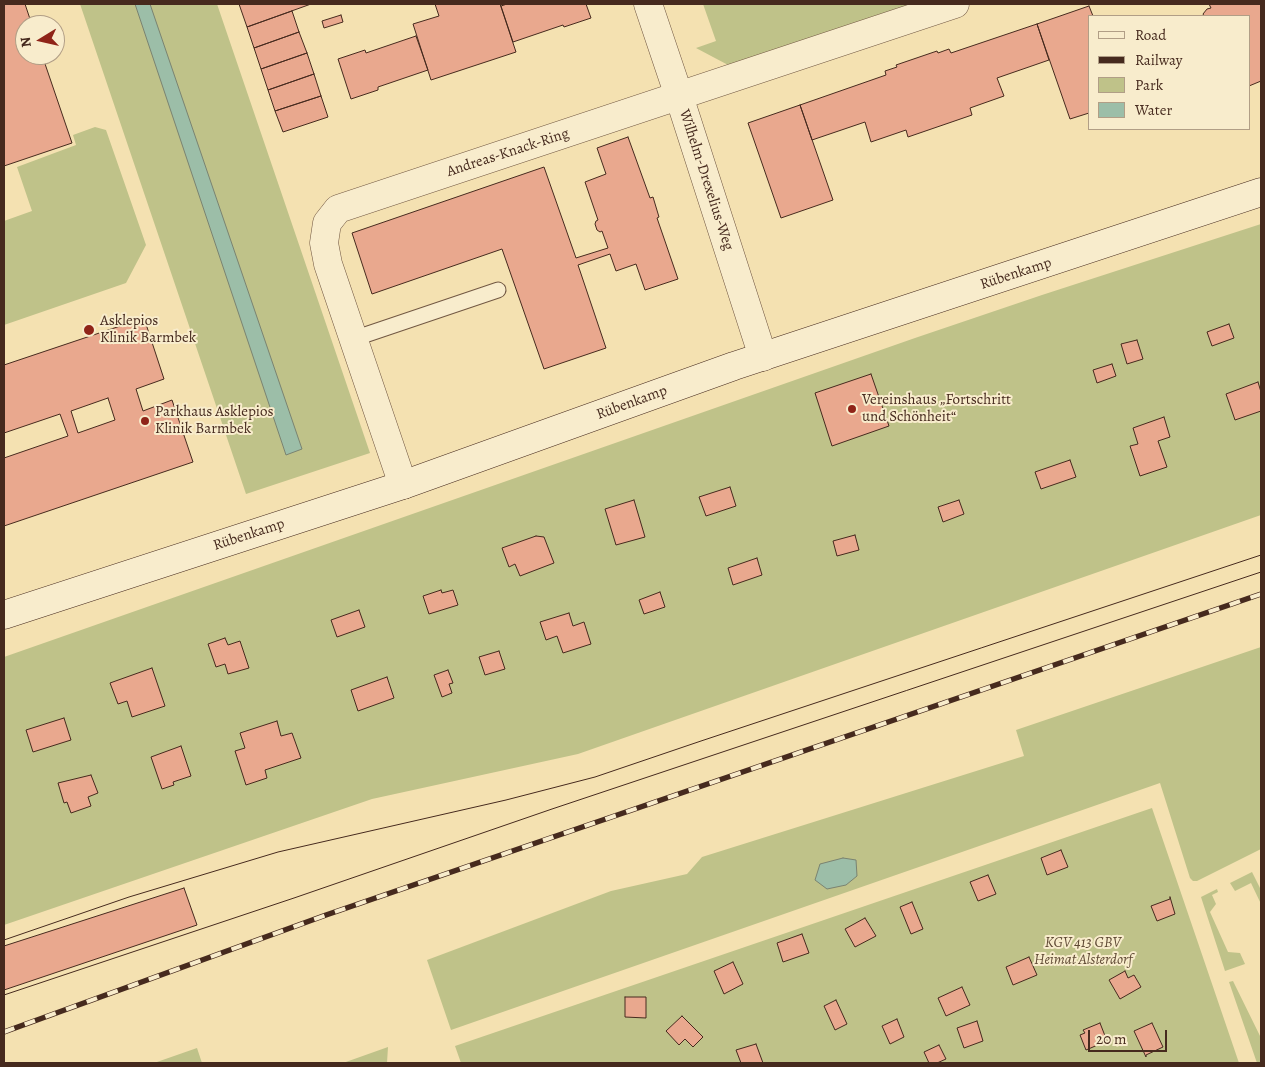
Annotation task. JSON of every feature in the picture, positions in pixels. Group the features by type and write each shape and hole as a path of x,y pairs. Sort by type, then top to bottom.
{"street":[{"name":"Wilhelm-Drexelius-Weg","path":"648,4 763,357"},
{"name":"Andreas-Knack-Ring","path":"403,485 328,264 324,243 327,223 338,209 955,4"},
{"name":"Rübenkamp","path":"4,615 403,485 734,366 1261,192"}],"lane":[{"path":"353,339 498,290"}],"green space":[{"path":"80,4 217,4 370,453 246,494"},
{"path":"703,4 925,4 730,66 696,48 716,41"},
{"path":"95,127 106,130 146,245 126,283 4,325 4,221 32,211 17,167 76,145 73,135"},
{"path":"1261,224 1261,515 578,754 372,799 4,925 4,657 915,338"},
{"path":"1261,647 1261,849 1197,881 1193,881 1190,878 1160,783 451,1030 427,960 611,891 687,874 702,857 1024,756 1016,730"},
{"name":"KGV 413 GBV Heimat Alsterdorf","path":"1152,808 1239,1063 461,1063 455,1046"},
{"path":"1252,872 1261,890 1261,904 1251,883 1235,891 1230,883"},
{"path":"1217,889 1218,892 1212,895 1216,904 1210,912 1228,952 1240,953 1245,964 1225,971 1201,897"},
{"path":"1233,981 1261,1038 1261,1063 1257,1063 1229,982"},
{"path":"388,1047 387,1063 343,1063"},
{"path":"197,1048 202,1063 154,1063"}],"water":[{"path":"135,4 150,4 302,449 286,455"},
{"path":"843,858 856,860 857,876 846,885 827,889 815,880 820,864"}],"building":[{"path":"4,4 25,4 29,15 15,15 15,65 45,65 72,143 4,166"},
{"path":"239,4 311,4 247,27"},
{"path":"435,4 500,4 516,52 431,80 413,24 439,16"},
{"path":"507,4 586,4 591,18 564,27 563,25 513,42 501,6"},
{"path":"1209,4 1261,4 1261,81 1250,86 1250,15 1204,15 1207,9 1211,8"},
{"path":"1089,6 1093,15 1088,15 1088,113 1070,119 1037,24"},
{"path":"292,11 299,32 254,48 247,27"},
{"path":"341,15 343,22 324,28 322,21"},
{"path":"1037,24 1049,60 997,78 1004,96 970,108 972,115 908,137 906,130 871,142 865,122 812,140 800,105 886,75 885,71 897,67 896,65 937,51 938,53 949,49 951,53"},
{"path":"299,32 307,53 261,69 254,48"},
{"path":"416,36 428,70 378,87 378,90 351,99 338,59 365,50 366,53"},
{"path":"307,53 314,74 268,90 261,69"},
{"path":"314,74 321,96 275,111 268,90"},
{"path":"321,96 328,117 283,132 275,111"},
{"path":"800,105 833,200 781,218 748,123"},
{"path":"628,137 650,198 653,197 659,217 657,218 678,279 645,290 636,264 616,271 610,254 578,265 606,348 544,369 502,249 372,294 352,233 544,167 576,258 608,248 602,231 597,230 595,224 598,220 585,182 606,174 597,148"},
{"name":"Parkhaus Asklepios Klinik Barmbek","path":"144,318 164,379 136,389 143,411 172,400 193,462 4,526 4,458 68,436 60,414 4,433 4,365","holes":["108,398 115,420 78,433 71,411"]},
{"path":"1229,324 1234,338 1212,346 1207,332"},
{"path":"1137,340 1143,359 1127,364 1121,344"},
{"path":"1112,364 1116,376 1097,383 1093,370"},
{"name":"Vereinshaus „Fortschritt und Schönheit“","path":"871,374 889,426 832,446 815,393"},
{"path":"1258,382 1261,392 1261,411 1235,420 1226,394"},
{"path":"1164,417 1170,437 1158,441 1167,467 1140,476 1130,446 1138,444 1133,428"},
{"path":"1070,460 1076,477 1041,489 1035,472"},
{"path":"730,487 736,506 706,516 699,497"},
{"path":"634,500 645,537 616,545 605,509"},
{"path":"959,500 964,514 943,522 938,507"},
{"path":"855,535 859,550 837,556 833,541"},
{"path":"536,536 544,537 554,563 520,576 515,564 509,567 502,548"},
{"path":"757,558 762,575 733,585 728,568"},
{"path":"441,590 442,593 453,590 458,605 429,614 423,596"},
{"path":"660,592 665,607 644,614 639,600"},
{"path":"359,610 365,627 337,637 331,620"},
{"path":"569,613 573,626 584,622 591,644 563,653 557,636 546,640 540,622"},
{"path":"225,638 228,645 240,641 249,668 228,674 225,664 216,667 208,644"},
{"path":"499,651 505,669 485,675 479,657"},
{"path":"152,668 165,706 132,717 127,701 118,704 110,683"},
{"path":"448,670 453,683 449,684 452,693 442,697 434,675"},
{"path":"387,677 394,698 358,711 351,690"},
{"path":"64,718 71,740 33,752 26,730"},
{"path":"277,721 281,736 292,733 301,758 265,770 267,778 246,785 235,751 245,748 240,733"},
{"path":"181,746 191,776 173,782 174,785 162,789 151,757"},
{"path":"91,775 98,793 88,797 91,806 71,813 67,802 64,803 58,783"},
{"path":"1061,850 1068,867 1047,875 1041,858"},
{"path":"988,875 996,894 978,901 970,882"},
{"path":"184,888 197,925 4,990 4,946"},
{"path":"1170,897 1175,914 1157,921 1151,906 1170,899"},
{"path":"912,902 923,929 911,934 900,907"},
{"path":"865,918 876,936 855,947 845,929"},
{"path":"802,934 809,953 783,962 777,943"},
{"path":"1029,957 1037,975 1013,985 1006,967"},
{"path":"733,962 743,984 724,994 714,971"},
{"path":"1125,971 1128,978 1134,975 1141,987 1120,999 1109,980"},
{"path":"962,987 970,1005 946,1016 938,998"},
{"path":"625,997 646,997 646,1018 625,1017"},
{"path":"836,1000 847,1024 835,1030 824,1006"},
{"path":"682,1016 703,1037 693,1047 685,1039 679,1045 666,1031"},
{"path":"897,1019 904,1037 890,1044 882,1026"},
{"path":"977,1021 983,1041 964,1048 957,1028"},
{"path":"1100,1023 1107,1041 1086,1050 1080,1035 1085,1033 1083,1030"},
{"path":"1152,1023 1163,1047 1146,1055 1146,1057 1134,1031"},
{"path":"756,1044 763,1063 741,1063 736,1050"},
{"path":"939,1045 946,1059 937,1063 929,1063 924,1052"}],"tram line":[{"path":"4,940 129,897 278,852 506,800 595,777 1261,555"},
{"path":"4,995 552,809 1261,572"}],"railway":[{"path":"4,1032 326,915 1261,594"}],"place":[{"name":"Asklepios Klinik Barmbek","path":"89,330"},
{"name":"Vereinshaus „Fortschritt und Schönheit“","path":"852,409"},
{"name":"Parkhaus Asklepios Klinik Barmbek","path":"145,421"}]}
